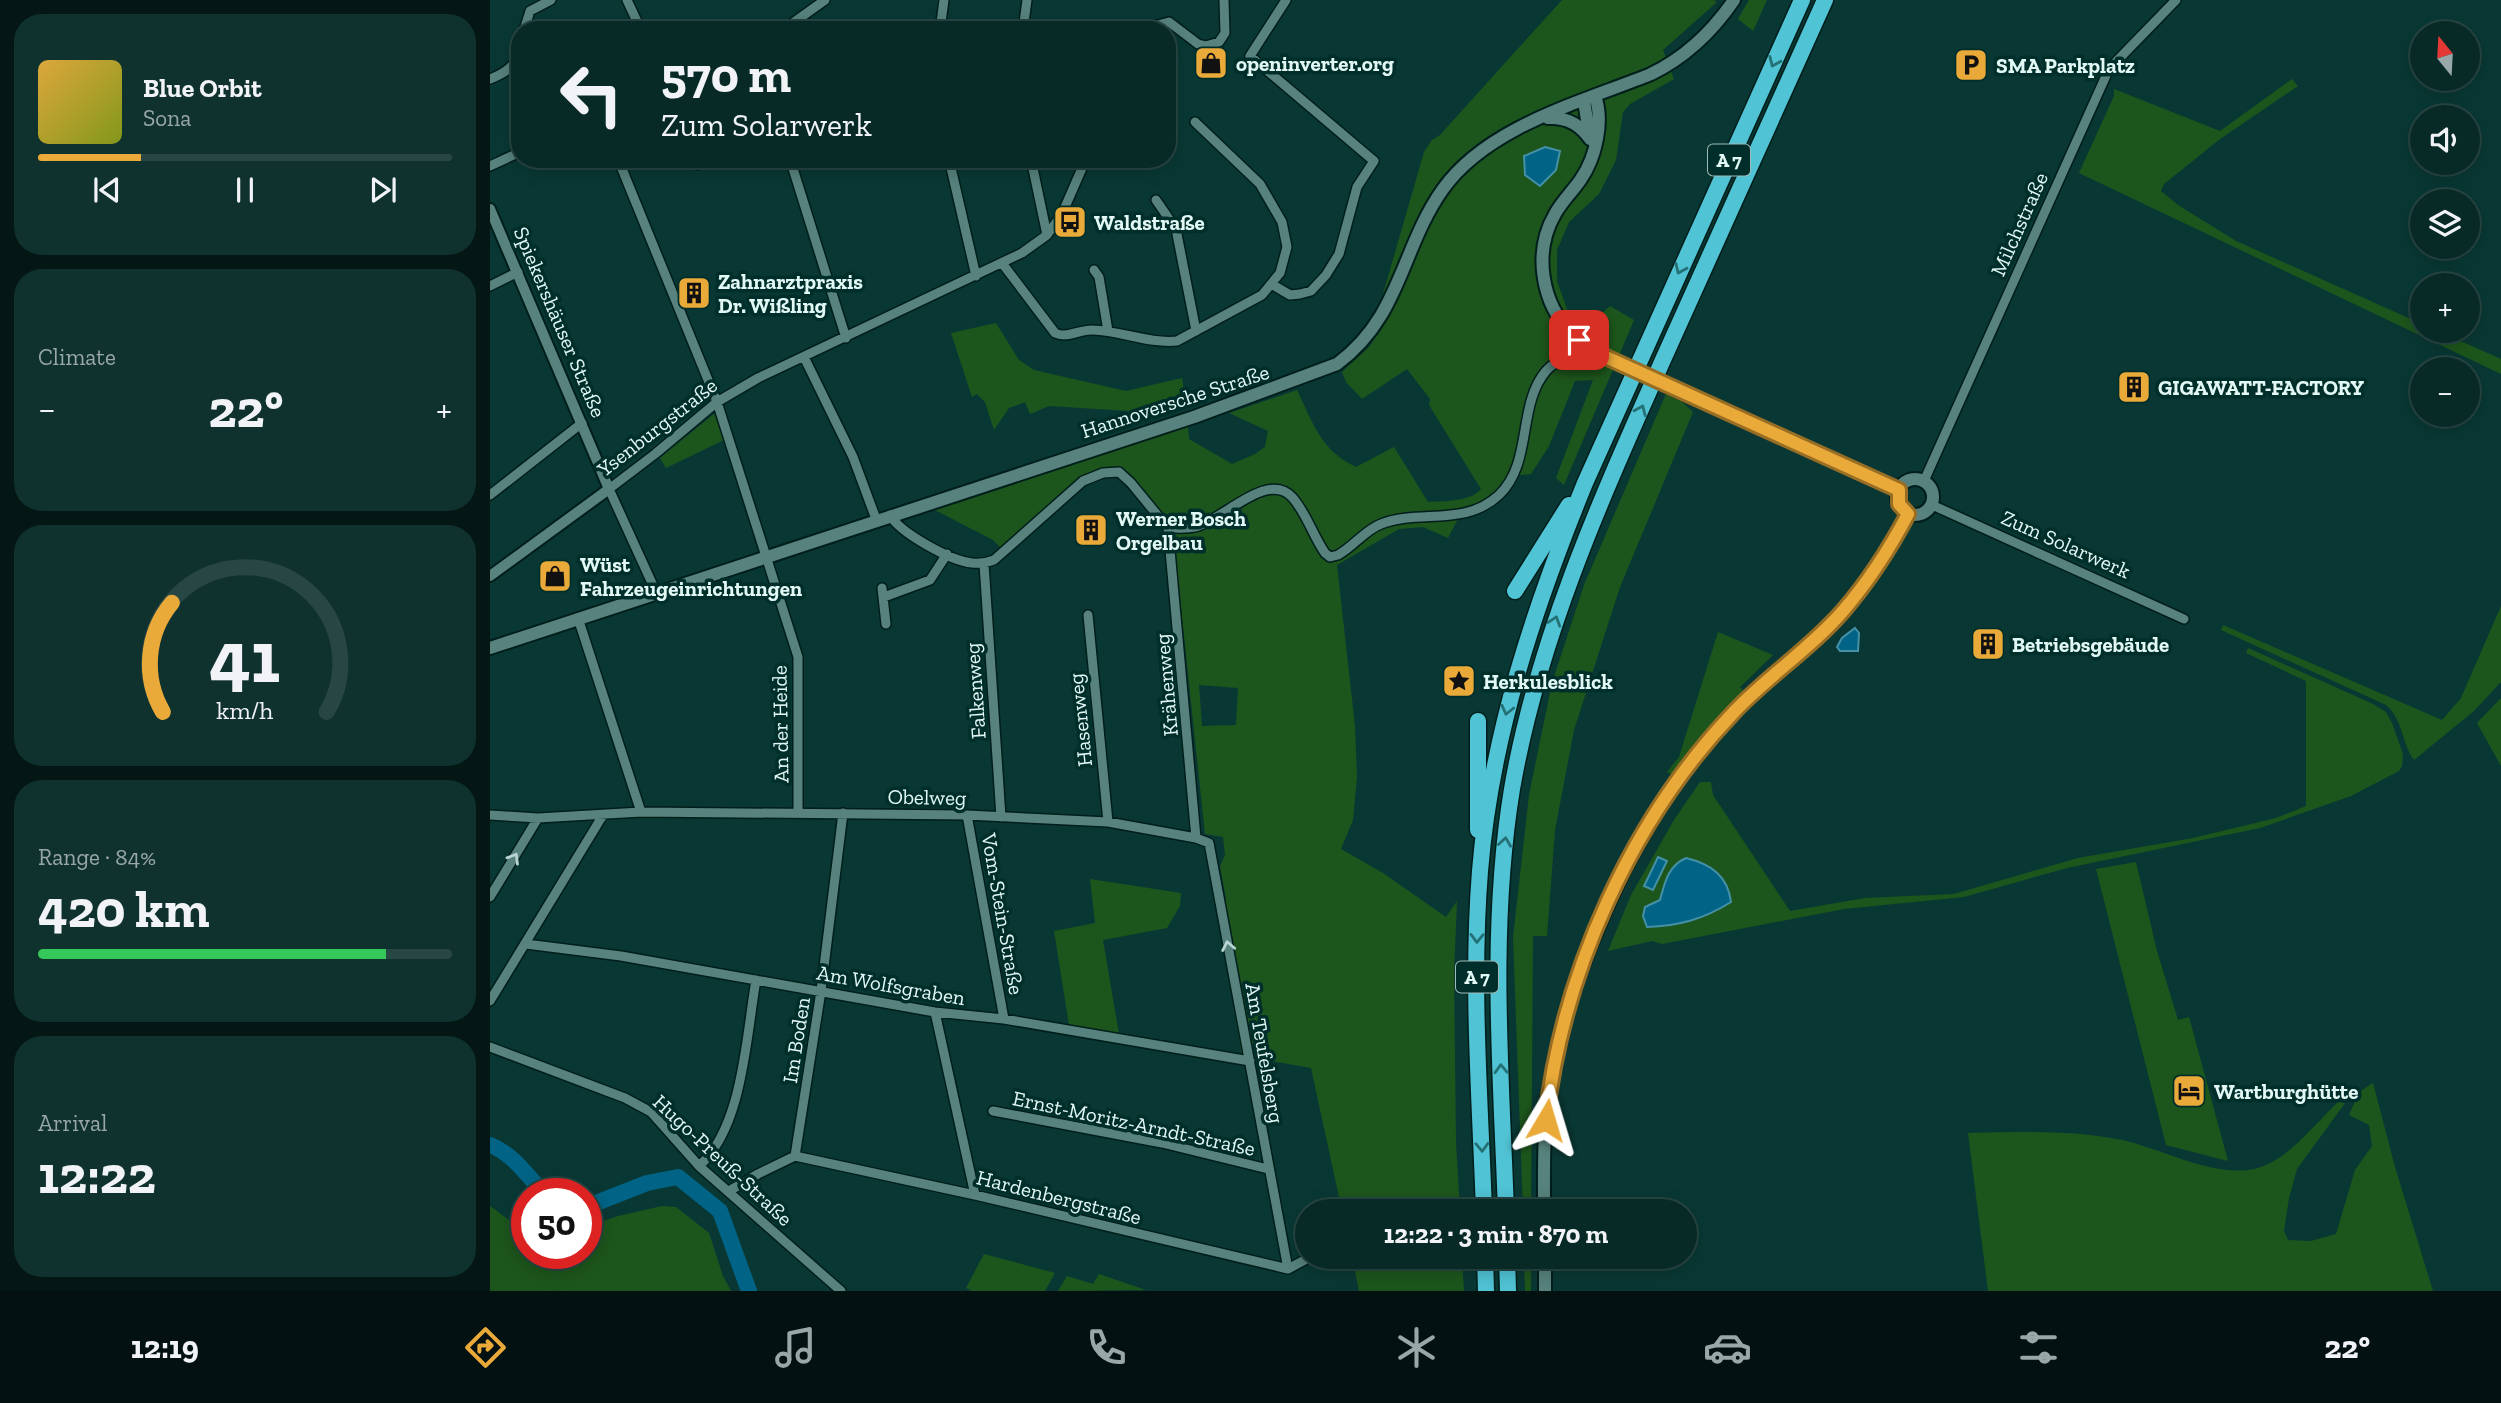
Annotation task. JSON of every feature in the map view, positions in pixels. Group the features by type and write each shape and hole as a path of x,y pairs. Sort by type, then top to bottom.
{"highway":[{"name":"A 7","path":"1484,1199 1477,995 1480,870 1491,784 1510,696 1522,652 1560,544 1585,483 1802,0"},
{"name":"A 7","path":"1506,1199 1498,930 1501,872 1512,790 1528,712 1559,609 1605,491 1825,0"},
{"path":"1515,591 1561,515 1585,483"},
{"path":"1478,721 1476,806 1480,870"},
{"path":"1485,1269 1486,1291"},
{"path":"1507,1269 1508,1291"}],"main road":[{"name":"Hannoversche Straße","path":"490,648 1194,416 1337,365 1354,352 1378,324 1435,202 1450,180 1484,149 1510,132 1651,74 1682,57 1702,39 1734,0"},
{"path":"1589,98 1599,122 1584,174 1554,215 1546,234 1542,260 1546,289 1554,309 1571,333 1608,358 1899,490"},
{"path":"1538,120 1551,117 1570,121 1582,129 1592,144"},
{"path":"1909,481 1924,481 1933,493 1932,505 1922,514 1908,514 1899,504 1899,490 1909,481"},
{"path":"1544,1199 1546,1120 1562,1028 1587,955 1634,850 1675,783 1714,734 1752,694 1842,612 1892,543 1908,514"},
{"path":"1545,1269 1545,1291"}],"street":[{"path":"527,21 530,11 551,0"},
{"path":"627,0 637,21"},
{"path":"796,21 825,0"},
{"path":"941,21 944,0"},
{"path":"1024,21 1027,0"},
{"path":"1176,27 1198,44 1206,46 1219,42 1225,33 1224,0"},
{"path":"1273,285 1290,295 1300,294 1311,291 1326,275 1339,254 1357,187 1374,161 1250,56 1286,0"},
{"name":"Milchstraße","path":"1924,481 2109,69 2176,0"},
{"path":"490,79 511,67"},
{"path":"1002,263 1055,332 1061,336 1090,330 1164,342 1178,341 1262,295 1273,285 1280,273 1287,247 1279,215 1260,184 1195,122"},
{"path":"490,166 511,156"},
{"name":"An der Heide","path":"622,168 717,402 798,657 798,813"},
{"path":"793,168 846,338"},
{"path":"951,168 976,276"},
{"path":"1033,168 1047,235"},
{"path":"1047,235 1062,214 1082,168"},
{"path":"1156,200 1176,229 1196,331"},
{"name":"Spiekershäuser Straße","path":"490,209 609,489"},
{"name":"Ysenburgstraße","path":"490,576 655,454 717,402 758,378 1022,253 1047,235"},
{"path":"1094,270 1099,278 1108,331"},
{"path":"490,286 518,272"},
{"path":"890,515 901,529 947,554 969,563 984,564 994,560 1083,481 1103,473 1119,472 1168,528 1196,527 1258,492 1275,489 1292,497 1319,544 1330,556 1345,551 1378,524 1398,519 1460,515 1499,495 1510,480 1519,457 1537,383 1554,364 1587,346"},
{"path":"804,357 853,457 876,519"},
{"path":"490,495 582,423"},
{"path":"609,489 656,593"},
{"name":"Zum Solarwerk","path":"1932,505 2184,619"},
{"name":"Krähenweg","path":"1168,528 1198,832 1196,838"},
{"path":"886,624 883,593 930,580 947,554"},
{"name":"Falkenweg","path":"984,564 1000,817"},
{"name":"Hasenweg","path":"1088,615 1108,822"},
{"path":"578,618 641,812"},
{"name":"Obelweg","path":"490,815 538,818 641,812 967,815 1108,822 1196,838 1209,843"},
{"name":"Im Boden","path":"795,1156 821,991 844,813"},
{"path":"490,1001 603,814"},
{"name":"Vom-Stein-Straße","path":"967,815 1004,1020"},
{"path":"490,897 538,818"},
{"name":"Am Teufelsberg","path":"1209,843 1288,1269"},
{"name":"Am Wolfsgraben","path":"526,944 621,957 935,1012 1004,1020 1250,1061"},
{"path":"699,1166 722,1139 736,1100 756,980"},
{"path":"935,1012 975,1195"},
{"name":"Hugo-Preuß-Straße","path":"490,1048 625,1098 651,1112 699,1166 841,1291"},
{"name":"Ernst-Moritz-Arndt-Straße","path":"993,1111 1162,1143 1268,1169"},
{"path":"729,1191 795,1156"},
{"name":"Hardenbergstraße","path":"795,1156 975,1195 1288,1269"},
{"path":"1288,1269 1295,1265"}],"green space":[{"path":"1562,0 1717,2 1663,50 1674,79 1630,104 1623,112 1616,160 1599,194 1569,222 1557,250 1557,281 1568,312 1586,327 1610,306 1634,320 1564,485 1556,478 1593,380 1575,381 1549,446 1531,474 1509,476 1497,490 1463,509 1448,538 1423,527 1399,529 1337,565 1355,726 1357,777 1353,820 1341,849 1383,873 1446,917 1457,901 1454,973 1459,1199 1339,1199 1311,1068 1242,1056 1215,899 1226,899 1220,866 1225,855 1223,837 1205,834 1174,542 1166,519 1122,469 1104,469 1002,549 993,540 931,508 1188,426 1189,439 1232,464 1265,447 1268,431 1229,413 1297,390 1319,435 1334,453 1356,467 1394,447 1428,502 1456,500 1476,493 1481,489 1429,405 1430,399 1407,369 1362,399 1346,382 1342,372 1369,347 1383,327 1379,308 1424,152 1432,140 1440,135","holes":["1199,685 1238,688 1236,725 1202,726"]},
{"path":"1749,0 1767,0 1753,31 1738,19"},
{"path":"2292,79 2298,86 2220,139 2164,184 2161,191 2178,205 2236,241 2410,319 2410,331 2079,173 2114,96 2114,89 2220,131"},
{"path":"996,323 1019,360 1034,370 1126,391 1182,378 1186,405 1134,421 1129,411 1049,406 1030,414 1025,402 1009,408 994,430 985,402 977,394 972,397 951,333"},
{"path":"2436,343 2465,343 2501,359 2501,374 2480,364 2480,357 2465,357"},
{"path":"1666,394 1681,401 1693,412 1620,587 1574,730 1555,830 1547,936 1533,936 1531,1199 1523,1199 1513,937 1529,795 1552,683 1584,585"},
{"path":"714,414 726,439 666,468 660,458"},
{"path":"2501,606 2501,682 2474,711 2414,760 2396,717 2386,705 2221,630 2223,625 2442,720 2461,698"},
{"path":"1718,632 1773,655 1740,687 1744,692 1673,775 1667,772 1679,757"},
{"path":"2248,648 2386,712 2403,754 2399,771 2351,796 2260,828 2067,868 1964,897 1844,909 1662,944 1652,941 1608,951 1631,895 1674,820 1700,782 1711,782 1713,795 1790,911 1865,898 1954,894 2078,858 2193,838 2276,818 2306,806 2306,681 2246,653","holes":["1658,857 1666,861 1653,890 1645,886"]},
{"path":"2501,698 2501,766 2477,723"},
{"path":"2136,862 2157,951 2178,1020 2189,1017 2228,1161 2166,1145 2096,869"},
{"path":"1090,879 1181,893 1180,906 1167,928 1103,940 1119,1034 1069,1025 1054,931 1095,923"},
{"path":"2373,1083 2395,1167 2433,1291 1988,1291 1968,1133 2042,1132 2098,1136 2133,1143 2208,1167 2244,1170 2261,1167 2282,1156 2338,1102 2345,1103 2297,1169 2289,1198 2284,1231 2288,1240 2311,1241 2336,1234 2355,1170 2372,1146 2369,1125 2349,1115 2359,1092"},
{"path":"490,1206 511,1221 511,1269 602,1269 602,1222 662,1206 676,1207 709,1233 723,1276 731,1291 490,1291"},
{"path":"984,1254 1055,1273 1045,1291 972,1291 966,1288"},
{"path":"1354,1269 1463,1269 1464,1291 1359,1291"},
{"path":"1524,1269 1531,1269 1531,1291 1525,1291"},
{"path":"1099,1274 1146,1290 1058,1291 1067,1276 1093,1284"}],"water":[{"path":"1545,147 1560,151 1556,170 1540,186 1525,175 1524,156"},
{"path":"1855,628 1859,633 1858,651 1840,651 1837,647 1842,638"},
{"path":"1658,857 1667,861 1653,890 1644,886"},
{"path":"1686,858 1717,872 1726,885 1731,902 1691,920 1647,927 1643,916 1645,907 1660,900 1671,870"}],"waterway":[{"path":"490,1145 513,1160 530,1178"},
{"path":"602,1201 647,1183 678,1177 720,1211 749,1291"}],"place":[{"name":"openinverter.org","path":"1211,63"},
{"name":"SMA Parkplatz","path":"1971,65"},
{"name":"Waldstraße","path":"1070,222"},
{"name":"Zahnarztpraxis Dr. Wißling","path":"694,293"},
{"name":"GIGAWATT-FACTORY","path":"2134,387"},
{"name":"Werner Bosch Orgelbau","path":"1091,530"},
{"name":"Wüst Fahrzeugeinrichtungen","path":"555,576"},
{"name":"Betriebsgebäude","path":"1988,644"},
{"name":"Herkulesblick","path":"1459,681"},
{"name":"Wartburghütte","path":"2189,1091"}],"route":[{"path":"1546,1120 1556,1053 1577,979 1617,884 1647,827 1675,783 1722,726 1752,694 1842,612 1892,543 1908,514 1899,504 1899,490 1608,358 1579,340"}]}
